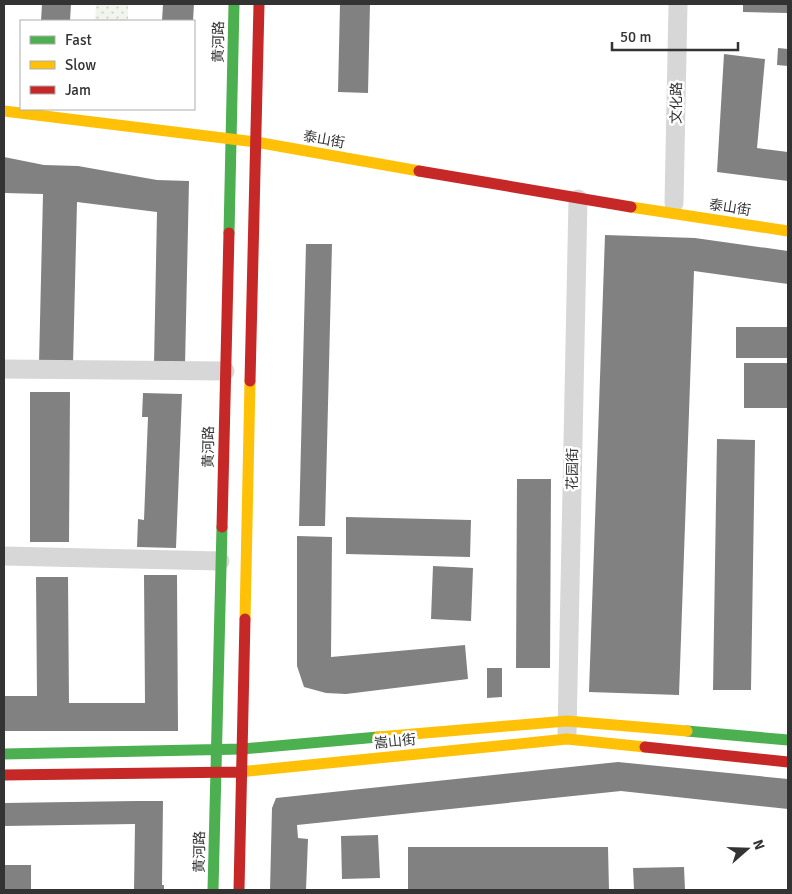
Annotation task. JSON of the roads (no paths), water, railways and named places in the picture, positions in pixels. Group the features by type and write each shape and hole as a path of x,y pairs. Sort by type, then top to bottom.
{"main road":[{"name":"黄河路","path":"213,890 234,4"},
{"path":"239,890 259,4"},
{"name":"泰山街","path":"4,111 256,142 637,209 788,231"},
{"name":"泰山街","path":"637,209 674,202 721,209"},
{"name":"嵩山街","path":"4,754 242,749 567,730 788,740"},
{"name":"嵩山街","path":"4,775 242,772 567,730 788,762"}],"street":[{"name":"文化路","path":"674,202 678,4"},
{"name":"花园街","path":"567,730 578,199"},
{"path":"4,369 225,371"},
{"path":"4,556 220,561"}]}
